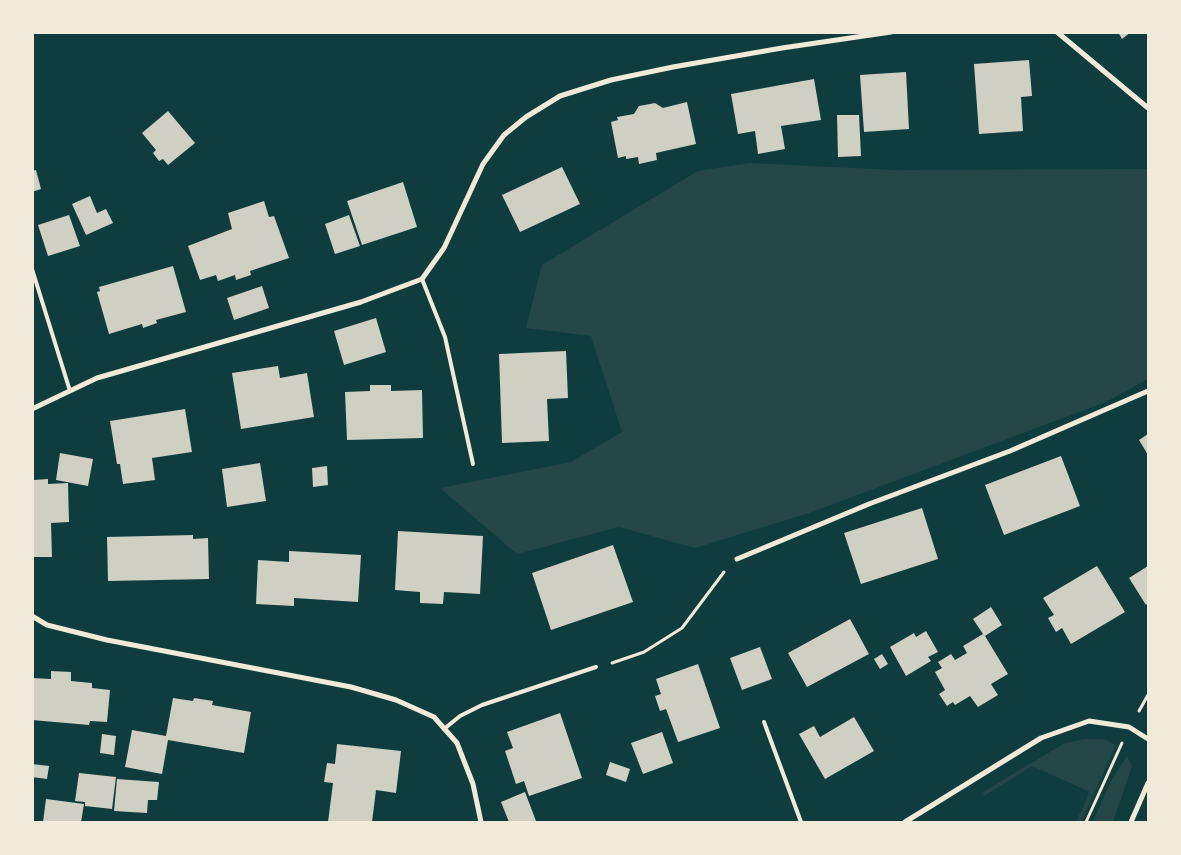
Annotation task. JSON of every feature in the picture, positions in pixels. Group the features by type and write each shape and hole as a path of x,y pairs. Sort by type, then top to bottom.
{"street":[{"path":"32,409 97,378 361,302 422,279 444,248 483,164 504,134 526,116 560,96 612,80 782,48 891,32"},
{"path":"1057,32 1148,108"},
{"path":"737,559 869,504 1010,451 1148,391"},
{"path":"32,616 47,625 108,640 351,688 404,704 434,717 457,743 470,776 481,822"},
{"path":"905,822 1042,738 1088,721 1129,727 1148,739"},
{"path":"1131,822 1148,783"}],"lane":[{"path":"32,269 70,391"},
{"path":"422,279 445,337 472,464"},
{"path":"444,729 460,716 482,705 596,667"},
{"path":"764,722 801,822"}],"path":[{"path":"596,667 644,652 682,628 720,577 737,559"},
{"path":"1086,822 1129,727 1148,695"}],"shaded area":[{"path":"749,163 893,170 1148,169 1148,379 1106,402 809,513 695,548 619,527 517,554 440,488 571,462 622,432 591,336 526,328 542,265 698,171"},
{"path":"1085,739 1105,739 1116,745 1081,822 1076,822 1090,792 1032,766 984,796 983,792 1065,743"},
{"path":"1127,756 1132,766 1113,822 1093,822 1110,782"}],"building":[{"path":"1118,32 1131,32 1122,39"},
{"path":"1029,60 1032,96 1021,97 1023,131 979,134 974,64"},
{"path":"906,72 909,129 864,132 860,75"},
{"path":"814,79 821,120 781,126 785,149 758,154 755,131 738,134 731,94"},
{"path":"687,102 696,144 656,153 657,160 639,164 638,157 626,159 626,156 618,158 611,122 618,120 617,117 634,114 639,106 655,103 663,108"},
{"path":"168,111 195,143 168,165 163,159 159,161 153,153 156,150 142,133"},
{"path":"837,115 859,115 861,156 838,157"},
{"path":"562,167 580,204 520,232 502,195"},
{"path":"36,170 41,189 32,192 32,171"},
{"path":"403,182 417,227 362,245 347,201"},
{"path":"90,196 97,213 106,209 113,223 86,235 72,204"},
{"path":"264,201 269,217 274,216 289,258 250,271 251,275 236,280 235,275 218,281 216,275 200,280 188,246 232,229 228,213"},
{"path":"69,215 80,246 48,256 38,225"},
{"path":"349,215 360,246 335,254 325,224"},
{"path":"173,266 186,312 156,320 157,323 143,328 142,324 109,334 97,292 100,291 99,287"},
{"path":"262,286 269,308 234,320 227,298"},
{"path":"376,318 386,352 344,365 334,331"},
{"path":"566,351 568,398 547,399 549,441 502,443 499,354"},
{"path":"278,366 280,378 307,373 314,417 241,429 232,373"},
{"path":"370,385 391,385 391,391 422,390 423,438 347,440 345,392 370,391"},
{"path":"185,409 192,452 152,458 155,480 123,484 120,464 117,464 110,421"},
{"path":"1148,434 1148,455 1139,440"},
{"path":"60,453 93,459 88,486 56,480"},
{"path":"1061,456 1080,506 1004,535 985,485"},
{"path":"260,463 266,501 227,507 222,469"},
{"path":"327,466 328,485 313,487 312,468"},
{"path":"48,479 48,484 68,483 69,522 51,523 52,557 32,557 32,484 34,480"},
{"path":"922,508 938,559 861,584 844,533"},
{"path":"398,531 483,536 480,594 444,592 443,604 420,603 420,592 395,590"},
{"path":"193,535 193,539 208,538 209,579 108,581 107,537"},
{"path":"613,545 633,602 551,630 532,573"},
{"path":"289,551 361,555 358,602 294,598 294,606 256,604 258,560 289,562"},
{"path":"1097,566 1125,612 1071,644 1062,628 1056,632 1048,618 1054,615 1043,598"},
{"path":"1148,566 1148,603 1146,605 1129,578"},
{"path":"991,607 1002,625 985,636 1008,674 991,684 998,695 978,707 970,696 955,705 953,702 947,706 939,694 945,690 935,672 942,668 938,662 951,654 955,660 967,653 963,646 983,634 973,619"},
{"path":"850,619 869,654 807,687 788,653"},
{"path":"926,631 938,652 928,657 931,661 906,676 890,647 914,633 916,637"},
{"path":"760,647 772,679 742,690 730,658"},
{"path":"882,654 888,664 880,669 874,659"},
{"path":"698,664 720,728 678,742 666,709 660,711 655,696 661,694 656,679"},
{"path":"51,671 71,672 71,681 92,683 92,688 110,690 107,722 90,721 89,725 32,720 32,678 51,679"},
{"path":"173,698 193,701 194,698 213,701 212,705 251,712 244,753 168,740 162,774 125,767 132,730 166,736"},
{"path":"560,713 582,778 529,796 524,781 516,784 505,751 513,748 507,732"},
{"path":"854,717 874,751 825,779 799,734 814,726 820,737"},
{"path":"662,732 673,763 643,774 631,743"},
{"path":"102,734 116,736 114,755 100,753"},
{"path":"337,744 401,751 396,793 376,790 372,822 328,822 333,783 324,782 327,763 335,764"},
{"path":"610,762 630,769 626,782 606,775"},
{"path":"32,764 49,766 47,779 32,777"},
{"path":"79,773 116,777 112,809 85,806 85,802 75,801"},
{"path":"117,779 159,782 157,800 148,800 147,813 114,811"},
{"path":"525,792 536,821 509,822 501,802"},
{"path":"46,799 84,804 81,822 43,822"}]}
